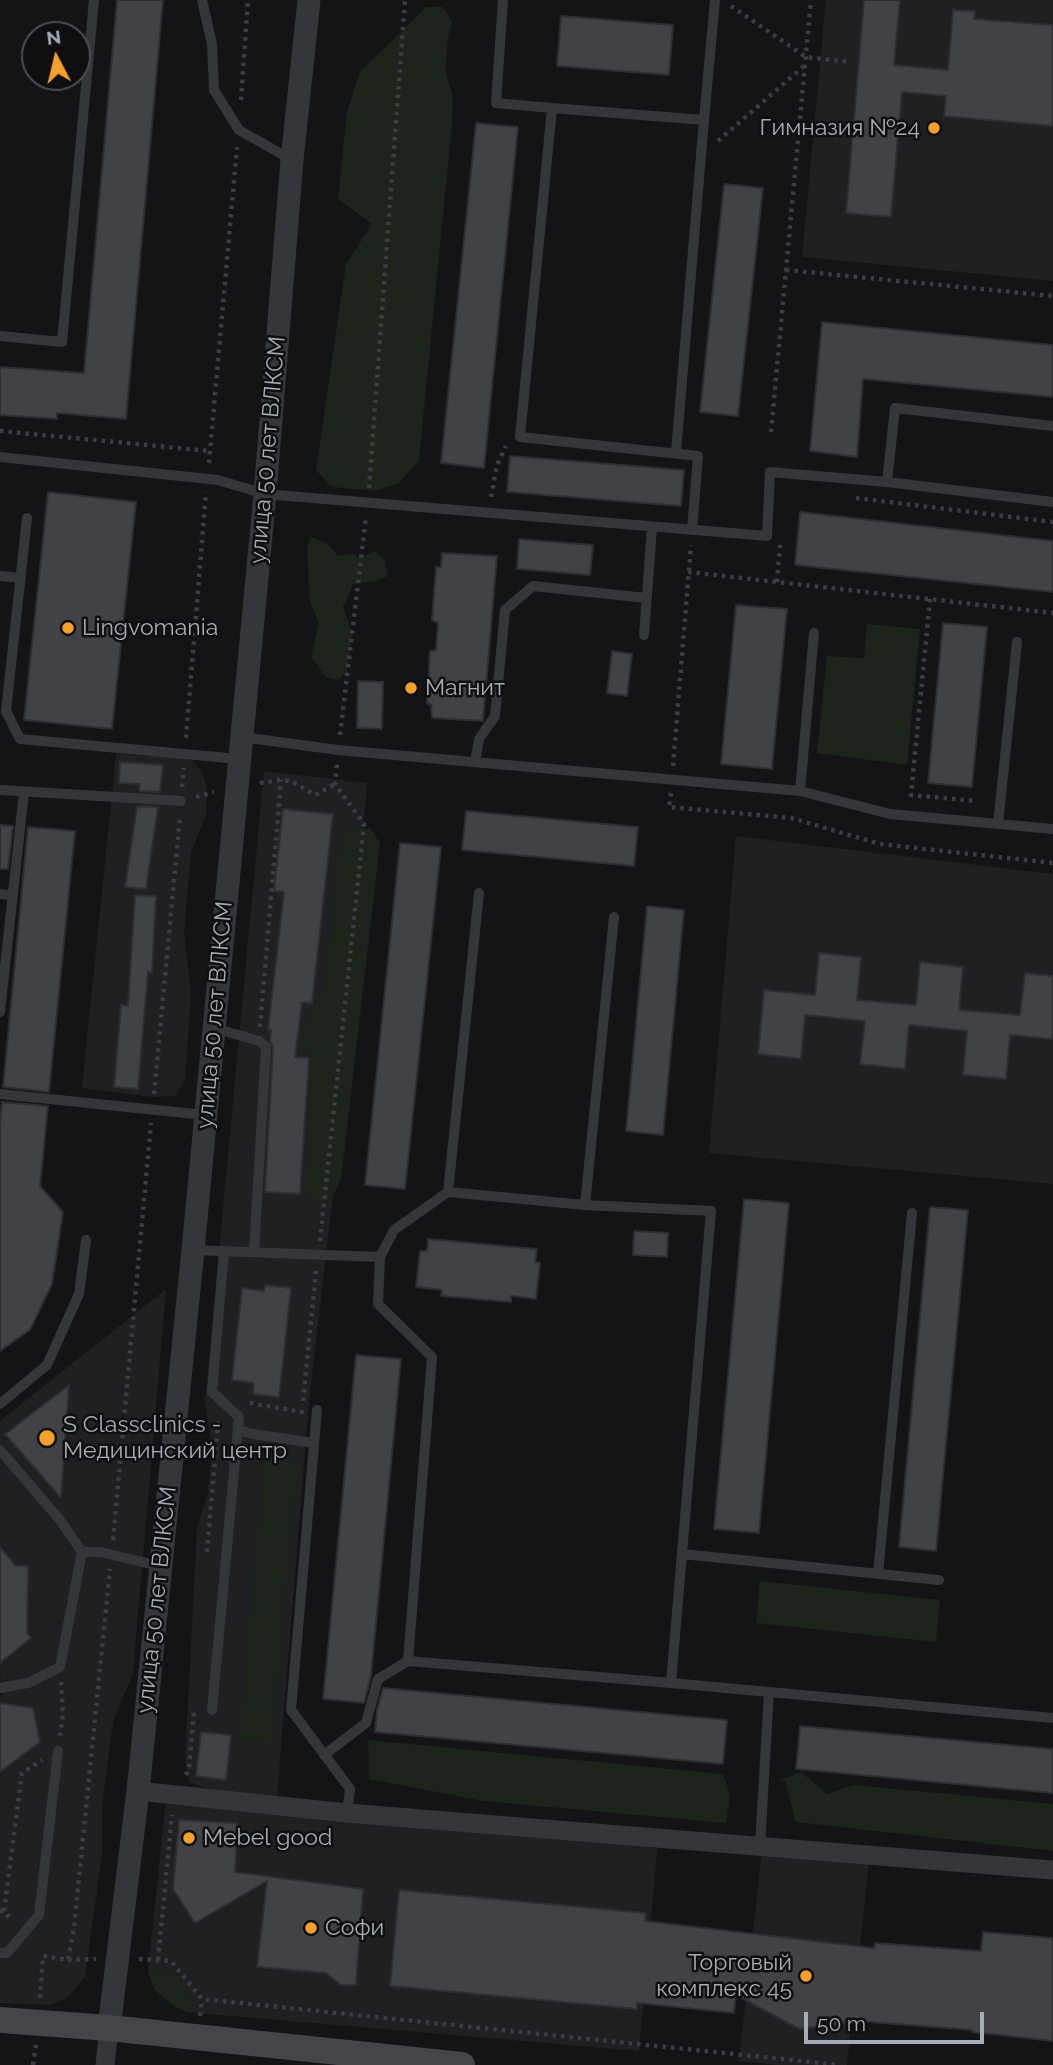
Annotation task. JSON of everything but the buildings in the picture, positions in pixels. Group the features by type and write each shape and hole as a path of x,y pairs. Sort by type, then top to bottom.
{"main road":[{"path":"0,2020 109,2028 304,2053 461,2065"}],"street":[{"name":"улица 50 лет ВЛКСМ","path":"109,2028 138,1791 193,1250 265,494 292,160 309,0"},
{"path":"138,1791 347,1812 1053,1870"},
{"path":"105,2065 109,2028"}],"lane":[{"path":"0,336 62,342 94,0"},
{"path":"202,0 212,44 214,90 239,130 292,160"},
{"path":"503,0 496,103 704,120"},
{"path":"676,452 715,0"},
{"path":"552,108 520,437 698,456 692,530"},
{"path":"887,482 895,408 1053,426"},
{"path":"0,457 208,479 265,494 767,536 770,472 887,482 1053,502"},
{"path":"27,518 6,711 20,739 185,754 241,748 338,750 800,790 890,814 1053,829"},
{"path":"644,635 652,527"},
{"path":"0,576 21,578"},
{"path":"475,762 478,739 495,716 505,610 533,586 646,598"},
{"path":"800,790 814,633"},
{"path":"998,824 1017,642"},
{"path":"0,790 181,801"},
{"path":"0,1012 6,895 24,792"},
{"path":"448,1192 479,893"},
{"path":"585,1205 614,917"},
{"path":"214,1028 259,1041 266,1047 254,1252"},
{"path":"0,1094 206,1115"},
{"path":"408,1661 432,1357 378,1304 380,1256 394,1230 448,1192 585,1205 711,1211 671,1683"},
{"path":"878,1574 912,1213"},
{"path":"0,1404 47,1365 79,1294 86,1240"},
{"path":"193,1250 380,1256"},
{"path":"212,1710 239,1417 212,1392 224,1251"},
{"path":"317,1410 291,1710 349,1789 347,1812"},
{"path":"238,1430 314,1443"},
{"path":"0,1450 60,1520 82,1552 60,1667 28,1683 0,1688"},
{"path":"82,1552 111,1554 159,1566"},
{"path":"682,1555 939,1580"},
{"path":"324,1755 366,1723 378,1679 408,1661 1053,1718"},
{"path":"760,1845 769,1692"},
{"path":"0,1953 7,1954 39,1915 58,1751"}],"path":[{"path":"33,2065 39,2024 43,1956 68,1960 74,1928 181,801 248,0"},
{"path":"318,1255 364,824 335,784 368,503 405,0"},
{"path":"722,0 806,57 851,62"},
{"path":"771,432 811,0"},
{"path":"701,155 805,65"},
{"path":"786,270 1053,296"},
{"path":"0,431 210,451"},
{"path":"488,513 497,465 508,440 520,437"},
{"path":"851,498 1053,522"},
{"path":"692,530 669,807 791,818 880,844 1053,863"},
{"path":"688,572 1053,613"},
{"path":"930,599 911,794 976,801"},
{"path":"259,1041 281,780"},
{"path":"4,1911 22,1773 58,1751 62,1714 60,1667"},
{"path":"171,1961 202,2000 840,2065"}],"shaded area":[{"name":"Гимназия №24","path":"826,0 1053,0 1053,281 802,257"},
{"path":"426,7 443,7 452,21 445,71 453,97 419,460 399,483 375,491 332,487 316,470 346,264 372,224 338,199 347,112 360,72"},
{"path":"311,537 328,544 338,556 353,554 360,558 375,551 385,560 388,576 376,581 353,584 343,607 352,634 347,671 338,680 326,677 311,657 319,623 310,602 307,547"},
{"path":"867,624 920,629 907,765 817,753 827,656 864,658"},
{"path":"116,754 186,758 193,761 203,774 206,786 206,814 191,853 184,932 191,993 185,1081 175,1096 152,1097 82,1088"},
{"path":"264,771 367,783 333,1195 309,1401 277,1797 218,1791 198,1786 189,1781 185,1763 197,1527 208,1493 212,1448 205,1401"},
{"path":"370,828 380,843 341,1179 329,1204 305,1192 311,1058 295,1041 326,983 340,837 355,829"},
{"path":"736,836 1053,874 1053,1184 709,1153"},
{"path":"166,1289 133,1673 113,1722 102,1806 102,1853 85,1977 69,1996 52,2005 0,2003 0,1697 3,1694 0,1675 0,1421"},
{"path":"264,1457 297,1460 272,1743 239,1740"},
{"path":"760,1581 940,1600 936,1642 756,1623"},
{"path":"368,1740 723,1774 730,1794 726,1823 483,1801 369,1779"},
{"path":"801,1772 827,1794 854,1785 1053,1804 1053,1851 796,1822 785,1781 779,1781"},
{"path":"166,1799 658,1841 639,2051 187,2012 174,2006 155,1990 148,1972"},
{"path":"762,1850 869,1862 847,2065 777,2065 739,2061"},
{"path":"168,1971 188,1990 192,2001 191,2010 187,2012 174,2006 155,1990 148,1972"}],"place":[{"name":"Гимназия №24","path":"934,128"},
{"name":"Lingvomania","path":"68,628"},
{"name":"Магнит","path":"411,688"},
{"name":"S Classclinics - Медицинский центр","path":"47,1438"},
{"name":"Mebel good","path":"189,1838"},
{"name":"Софи","path":"311,1928"},
{"name":"Торговый комплекс 45","path":"806,1976"}]}
